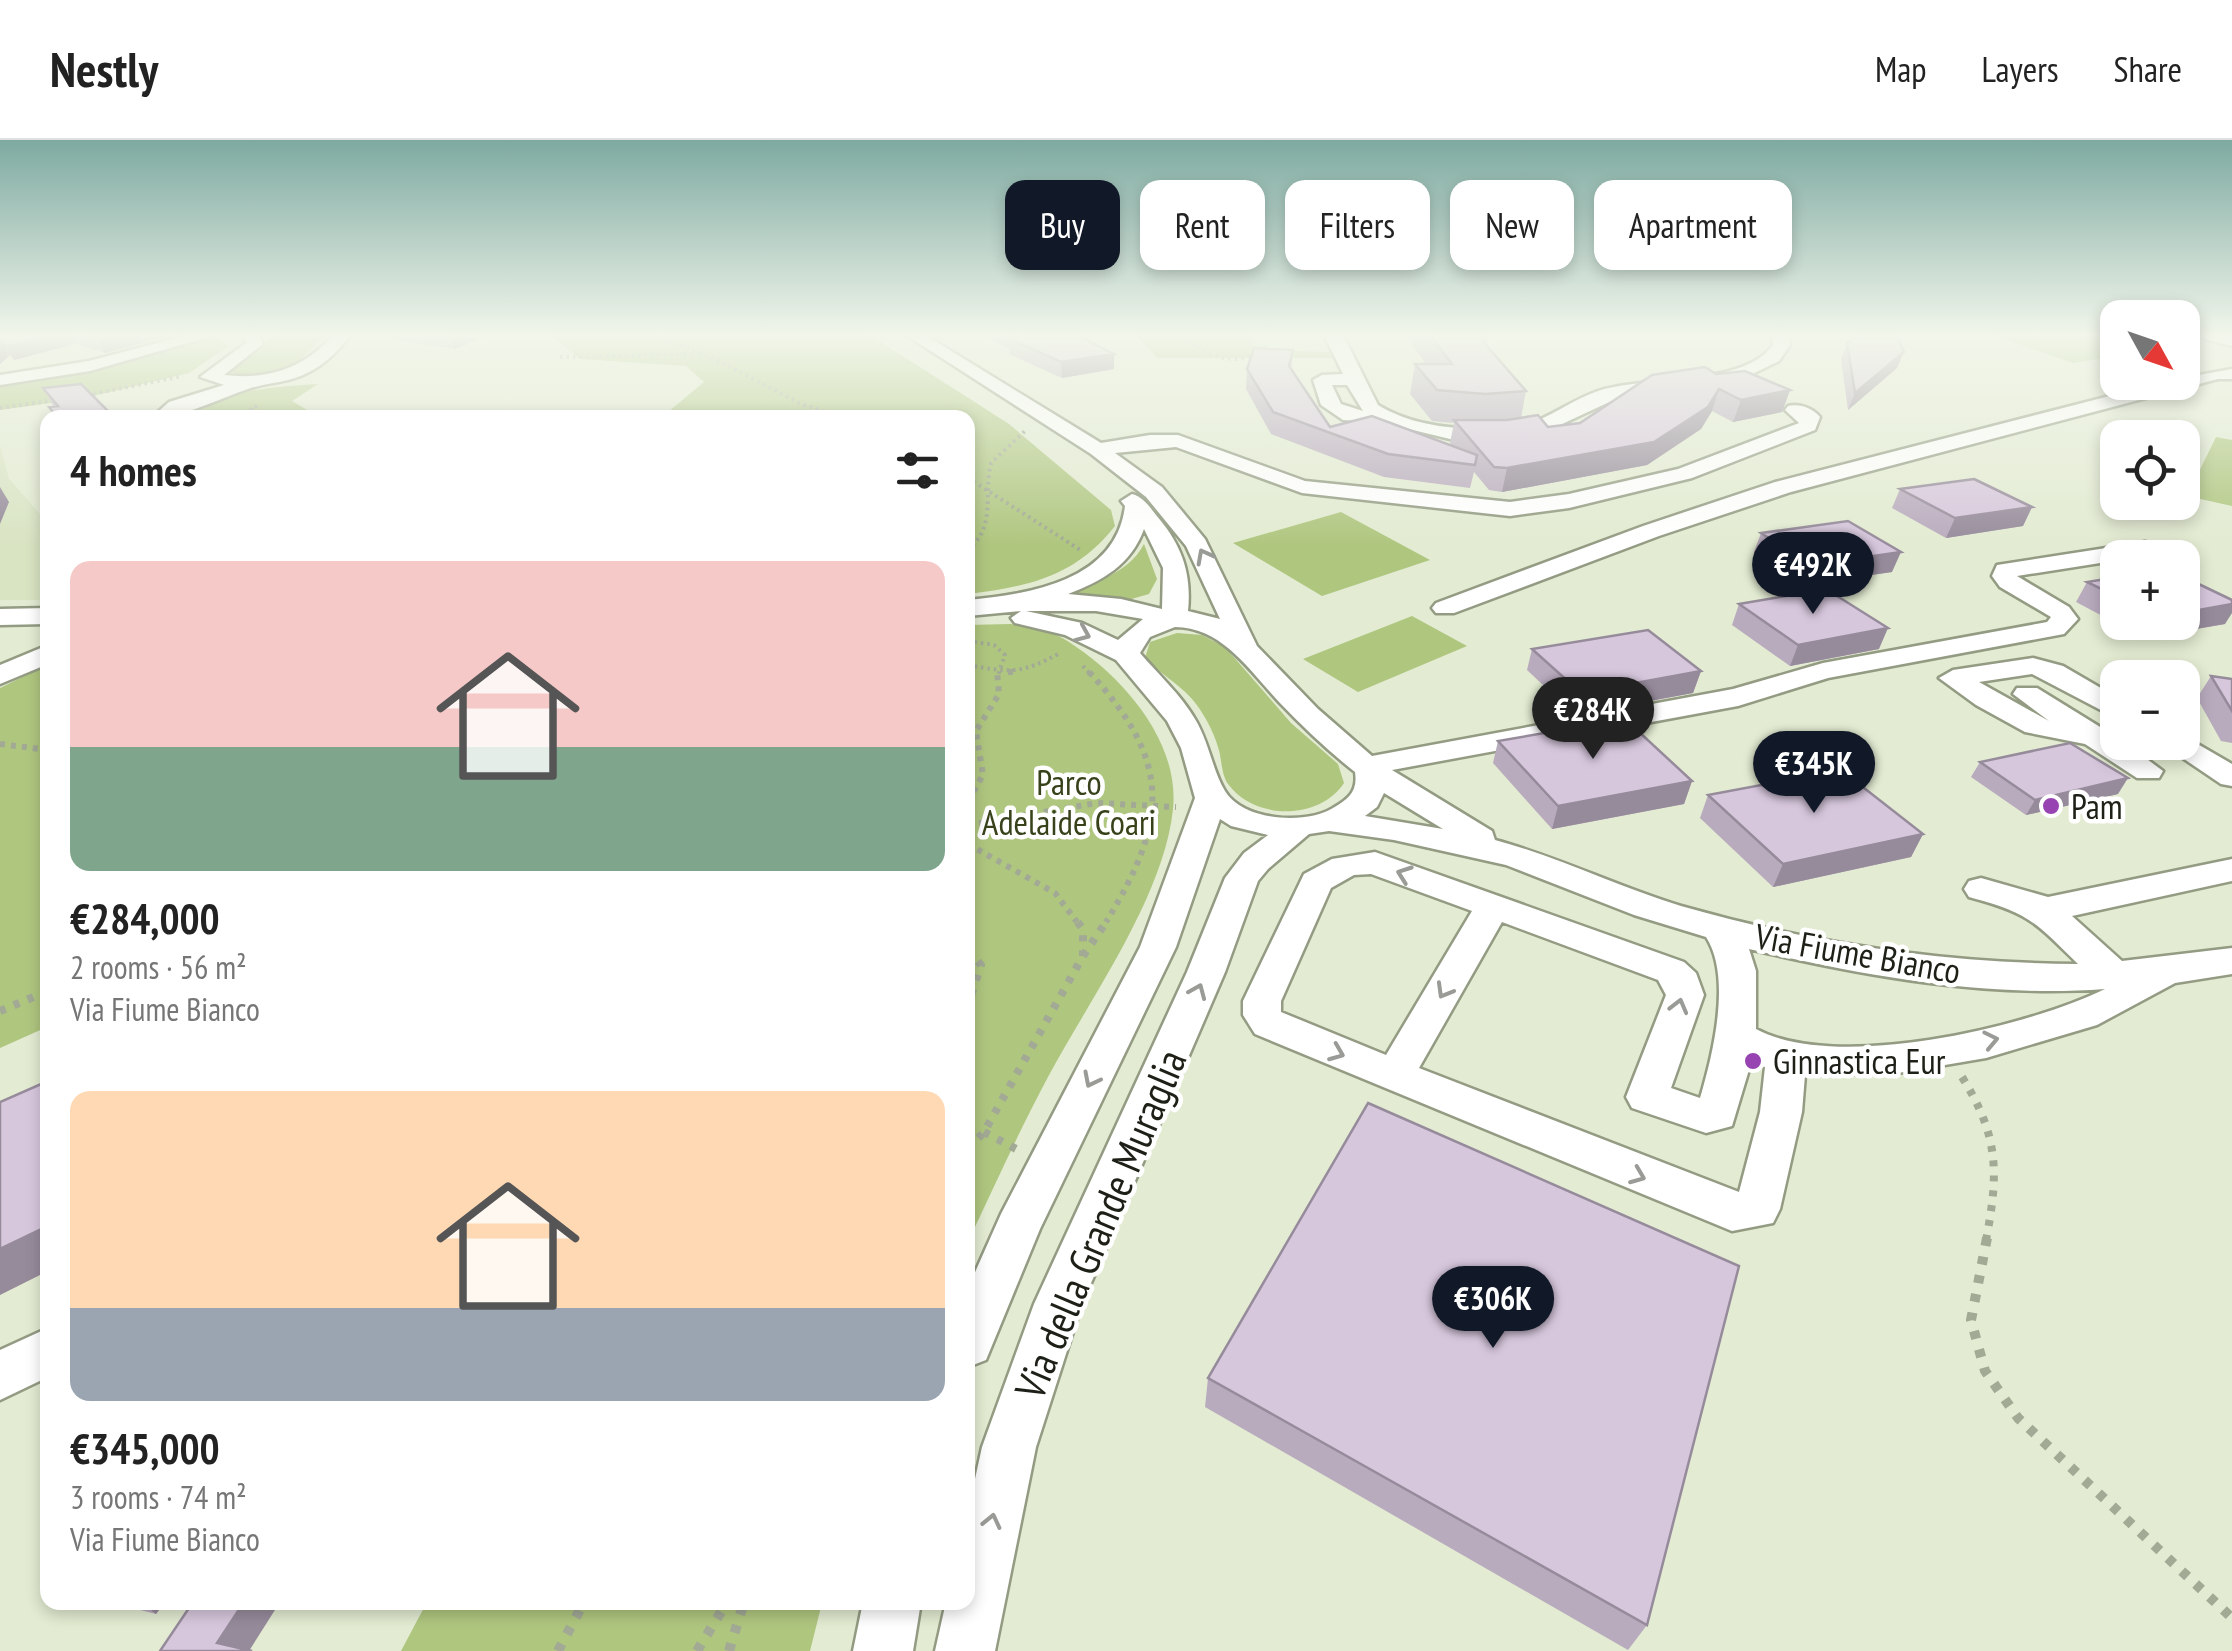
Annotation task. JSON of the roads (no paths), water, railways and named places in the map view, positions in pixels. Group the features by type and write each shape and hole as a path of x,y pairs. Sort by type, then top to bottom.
{"street":[{"path":"998,406 1099,472 1158,529 1177,566 1172,620"},
{"path":"1027,406 1145,484 1188,529 1244,645 1288,695 1368,768 1497,851"},
{"path":"1332,406 1350,418 1381,416 1462,433 1535,430 1586,406"},
{"path":"1367,406 1381,416"},
{"path":"1445,608 1662,527 1800,482 2096,406"},
{"path":"1098,450 1150,441 1178,441 1284,482 1366,496 1496,509 1569,502 1701,469 1808,426 1810,418 1795,410"},
{"path":"1017,604 1074,584 1111,563 1133,534 1136,506"},
{"path":"1368,768 1738,697 1840,667 2055,628 2065,619 2060,612 2009,582 2004,576 2006,570 2100,555"},
{"path":"975,610 1017,604 1126,605 1172,620 1212,626 1244,645"},
{"path":"975,612 1051,622 1080,644 1126,654 1180,718 1196,748 1194,802 1264,826 1402,830 1497,851"},
{"path":"0,617 40,616"},
{"path":"1126,654 1134,636 1172,620"},
{"path":"0,676 40,657"},
{"path":"2091,735 2039,731 1953,678 2042,668 2100,700"},
{"path":"2027,694 2148,771"},
{"path":"2200,758 2232,777"},
{"name":"Via della Grande Muraglia","path":"975,1606 1010,1447 1065,1287 1181,1031 1242,878 1256,861 1314,825 1349,815 1366,800 1372,784 1368,768"},
{"name":"Via della Grande Muraglia","path":"975,1327 1017,1228 1158,947 1194,802"},
{"name":"Via Fiume Bianco","path":"1497,851 1642,906 1718,928 1912,966 2007,974 2113,975 2166,973 2232,961"},
{"path":"1718,928 1731,948 1740,974 1734,1024 1737,1037 1717,1114 1706,1116 1647,1097 1684,994 1683,983 1672,971 1375,863 1356,862 1316,882 1262,1001 1262,1015 1269,1024 1732,1212 1757,1209 1781,1112 1786,1058"},
{"path":"2044,910 2229,873"},
{"path":"1981,888 2020,898 2044,910 2113,975"},
{"path":"1394,1076 1493,906"},
{"path":"1737,1037 1764,1054 1786,1058 1857,1060 1944,1051 2061,1024 2118,1000 2166,973"},
{"path":"0,1376 40,1354"},
{"path":"882,1651 890,1610"},
{"name":"Via della Grande Muraglia","path":"965,1651 974,1610"}],"place":[{"name":"Pam","path":"2051,806"},
{"name":"Ginnastica Eur","path":"1753,1061"}],"park label":[{"name":"Parco Adelaide Coari","path":"1069,802"}]}
